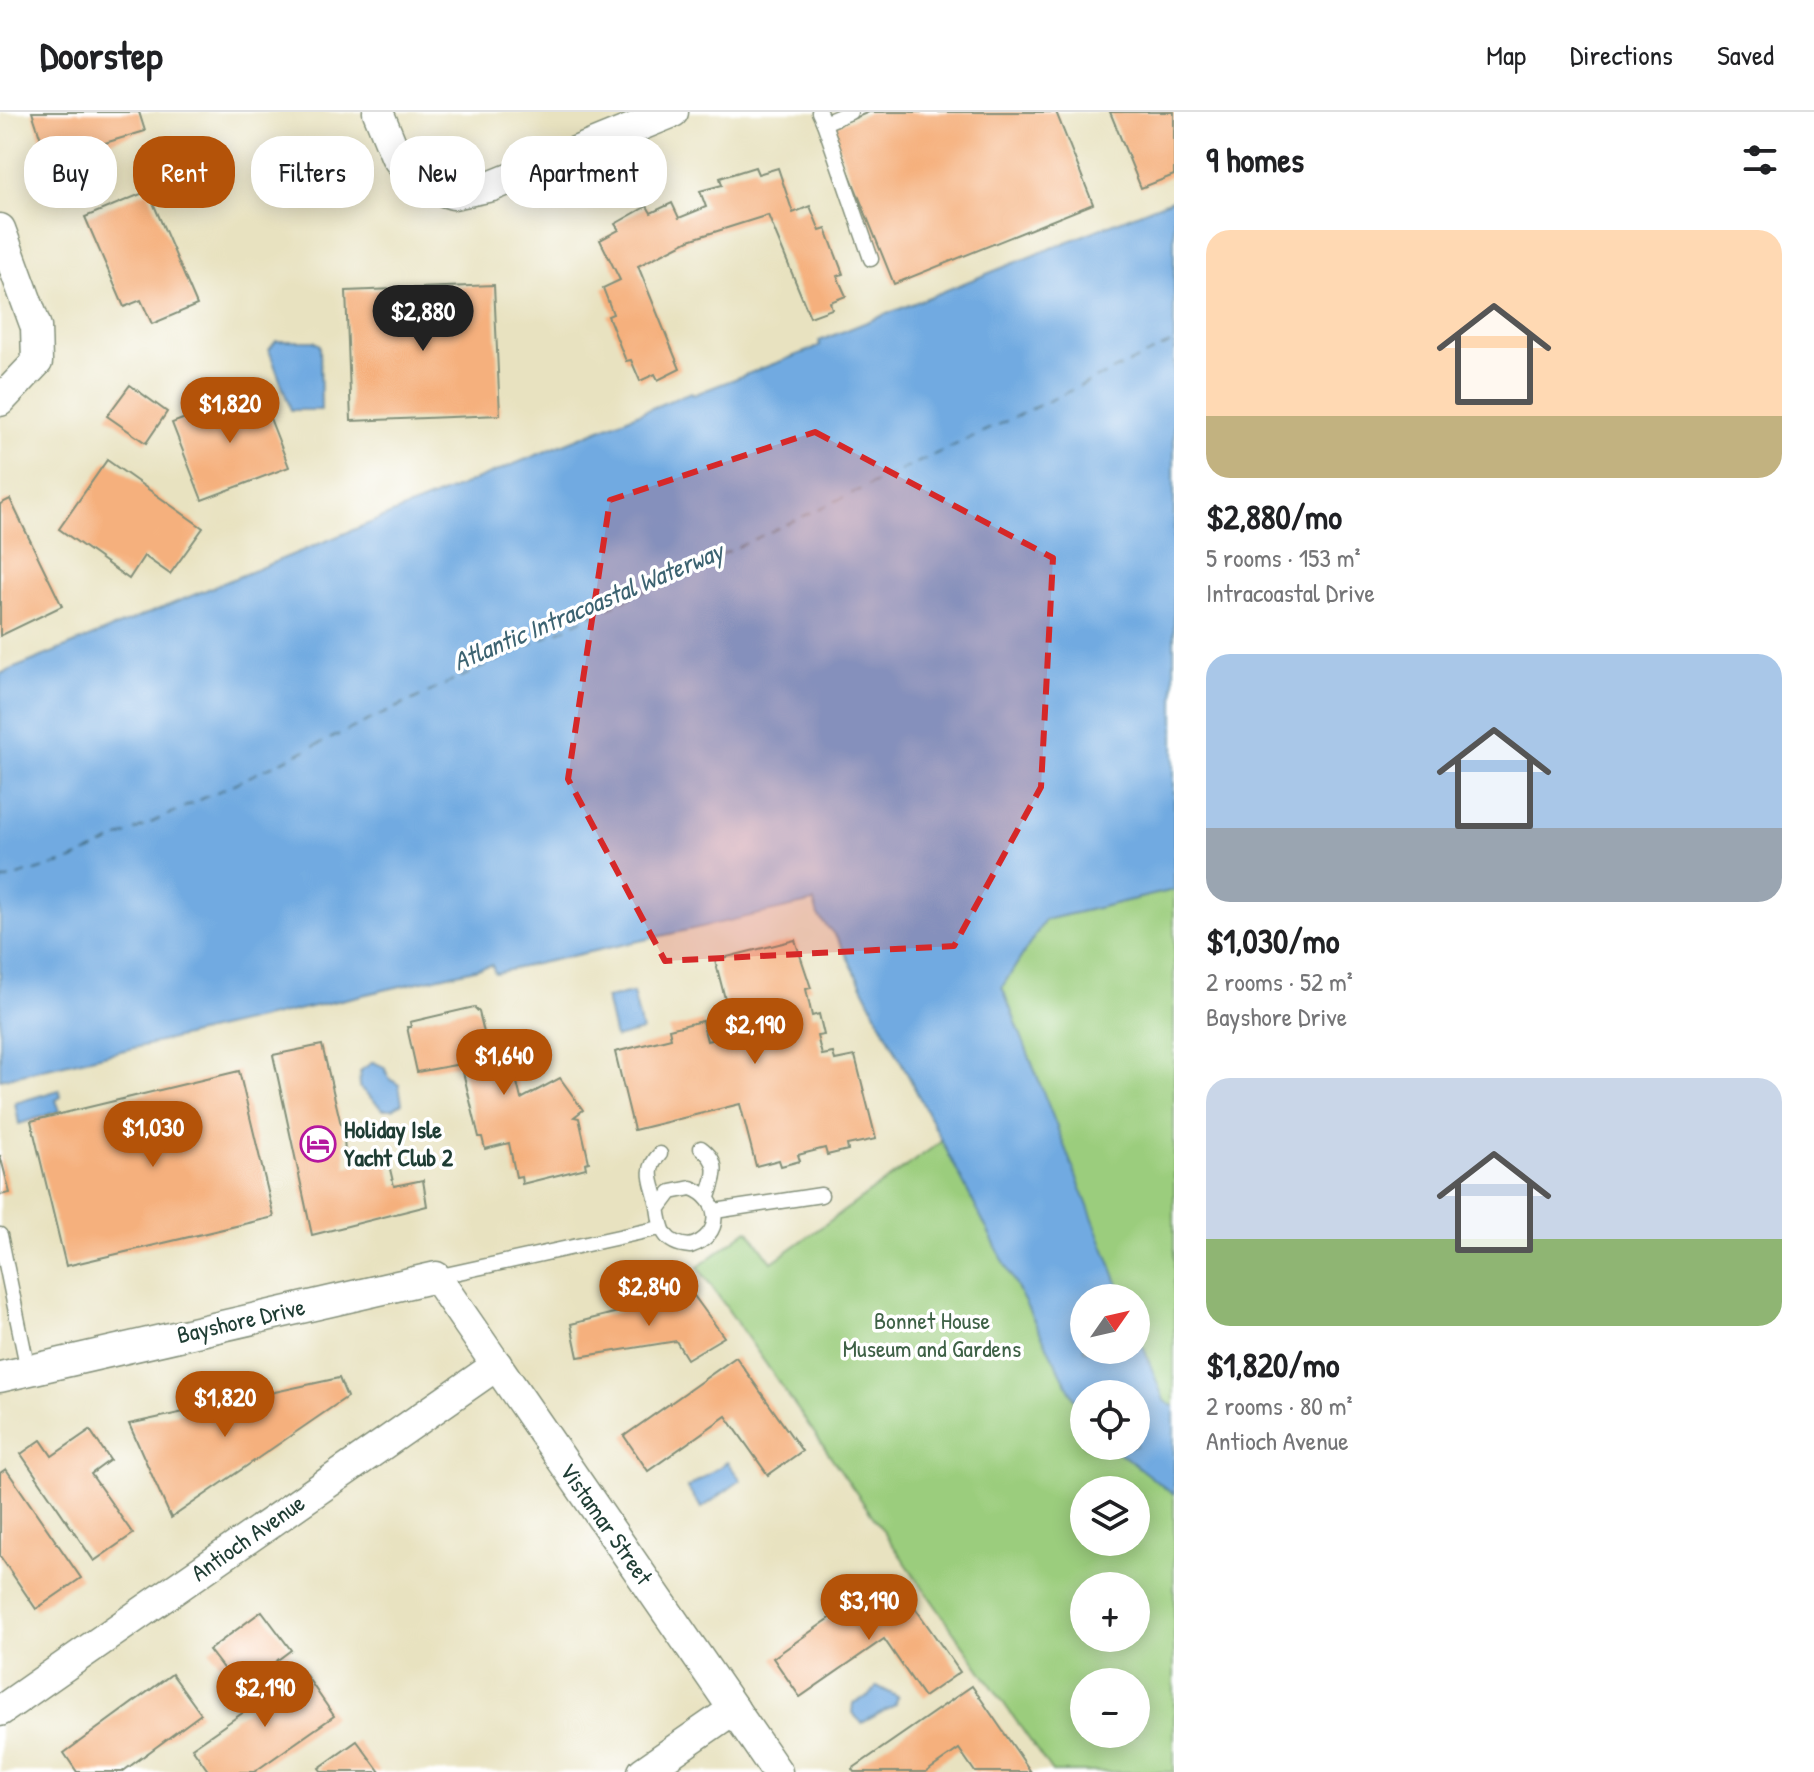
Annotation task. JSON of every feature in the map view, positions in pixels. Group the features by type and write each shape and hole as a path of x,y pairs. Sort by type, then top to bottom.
{"street":[{"path":"378,112 396,156 408,173 436,190 453,194 492,186 673,112"},
{"path":"0,229 36,327 37,362 0,401"},
{"name":"Vistamar Street","path":"436,1277 777,1772"},
{"name":"Bayshore Drive","path":"14,1374 436,1277"},
{"name":"Antioch Avenue","path":"0,1711 497,1365"},
{"path":"643,1772 734,1709"}],"lane":[{"path":"850,112 822,117 871,259"},
{"path":"660,1154 651,1162 649,1176 659,1208 660,1228 672,1242 690,1246 712,1232 711,1204 717,1170 712,1156 701,1148"},
{"path":"659,1208 664,1199 680,1188 691,1188 711,1204 821,1195"},
{"path":"436,1277 660,1228"},
{"path":"0,1235 14,1374"}],"highlighted area":[{"path":"815,432 1053,558 1041,787 954,946 665,961 568,779 610,500"}],"green space":[{"name":"Bonnet House Museum and Gardens","path":"1174,890 1174,1772 1052,1772 698,1267 748,1230 772,1262 1036,1074 1002,987 1045,920"}],"water":[{"name":"Atlantic Intracoastal Waterway","path":"1174,199 1174,890 1045,920 1002,987 1119,1284 1070,1284 1070,1364 1150,1364 1164,1400 1174,1407 1174,1495 1129,1460 1150,1460 1150,1380 1070,1380 1070,1391 838,939 818,916 814,902 495,973 492,965 0,1079 0,674 691,392 693,395 820,346 819,341"},
{"path":"276,341 314,341 320,345 321,410 291,410 269,350"},
{"path":"633,993 642,1031 615,1038 606,998"},
{"path":"373,1062 384,1067 389,1078 399,1085 402,1103 393,1109 383,1109 359,1087 360,1071"},
{"path":"59,1090 61,1097 56,1100 60,1111 19,1124 15,1103"},
{"path":"727,1462 741,1480 702,1508 687,1488"},
{"path":"877,1686 898,1697 895,1705 862,1723 852,1713 853,1703 869,1696"}],"building":[{"path":"32,112 139,112 145,131 117,139 117,136 40,136"},
{"path":"869,112 1056,112 1093,204 894,284 831,128"},
{"path":"1110,112 1174,112 1174,175 1141,188"},
{"path":"755,167 758,174 778,168 793,213 810,206 820,231 826,229 843,274 837,276 846,296 830,302 832,309 810,317 768,215 689,240 638,266 680,369 658,380 655,374 640,381 631,360 626,361 608,316 613,314 603,288 620,280 600,240 619,230 615,224 643,208 648,208 651,213 672,203 679,218 706,207 700,191 722,185 720,178"},
{"path":"133,197 133,208 155,208 197,305 152,324 141,300 124,307 85,217 107,208 117,208 117,204"},
{"path":"494,285 500,415 351,421 346,291"},
{"path":"130,385 167,412 146,443 107,416"},
{"path":"259,390 289,467 202,500 172,423"},
{"path":"107,460 203,528 170,574 144,556 129,579 59,529"},
{"path":"10,499 62,606 0,636 0,504"},
{"path":"795,940 811,988 806,989 812,1016 819,1014 824,1035 817,1036 822,1055 833,1053 835,1060 855,1056 876,1139 847,1145 848,1150 827,1155 825,1148 798,1155 800,1161 781,1166 779,1160 756,1166 740,1104 634,1130 615,1052 671,1038 669,1029 702,1021 707,1041 726,1036 723,1024 731,1022 715,960"},
{"path":"474,1007 479,1012 487,1045 507,1041 521,1099 560,1078 583,1110 574,1117 579,1118 589,1162 585,1163 586,1168 522,1184 521,1176 516,1177 509,1143 485,1149 482,1137 479,1137 461,1064 417,1072 407,1027 411,1027 410,1022"},
{"name":"Holiday Isle Yacht Club 2","path":"322,1045 344,1137 346,1167 369,1162 368,1156 386,1152 394,1186 423,1180 427,1206 312,1235 273,1055"},
{"path":"239,1071 274,1217 66,1266 31,1121"},
{"path":"0,1155 10,1193 0,1195"},
{"path":"692,1293 724,1337 687,1359 676,1341 578,1357 571,1324"},
{"path":"736,1357 802,1451 768,1475 726,1416 648,1471 624,1436"},
{"path":"339,1378 347,1397 171,1518 129,1424"},
{"path":"90,1430 110,1460 91,1474 133,1534 94,1561 21,1454 41,1440 52,1456"},
{"path":"6,1469 81,1578 36,1609 0,1556 0,1473"},
{"path":"892,1575 960,1672 924,1697 884,1639 800,1697 773,1658"},
{"path":"262,1611 291,1650 239,1689 209,1650"},
{"path":"303,1671 334,1716 254,1772 209,1772 192,1748"},
{"path":"172,1674 201,1714 122,1772 77,1772 64,1753"},
{"path":"972,1686 1031,1772 975,1772 959,1749 926,1772 854,1772 852,1769"},
{"path":"357,1741 380,1772 322,1772 319,1768"}],"ferry route":[{"path":"0,881 72,860 1174,342"}],"place":[{"name":"Holiday Isle Yacht Club 2","path":"318,1144"}]}
